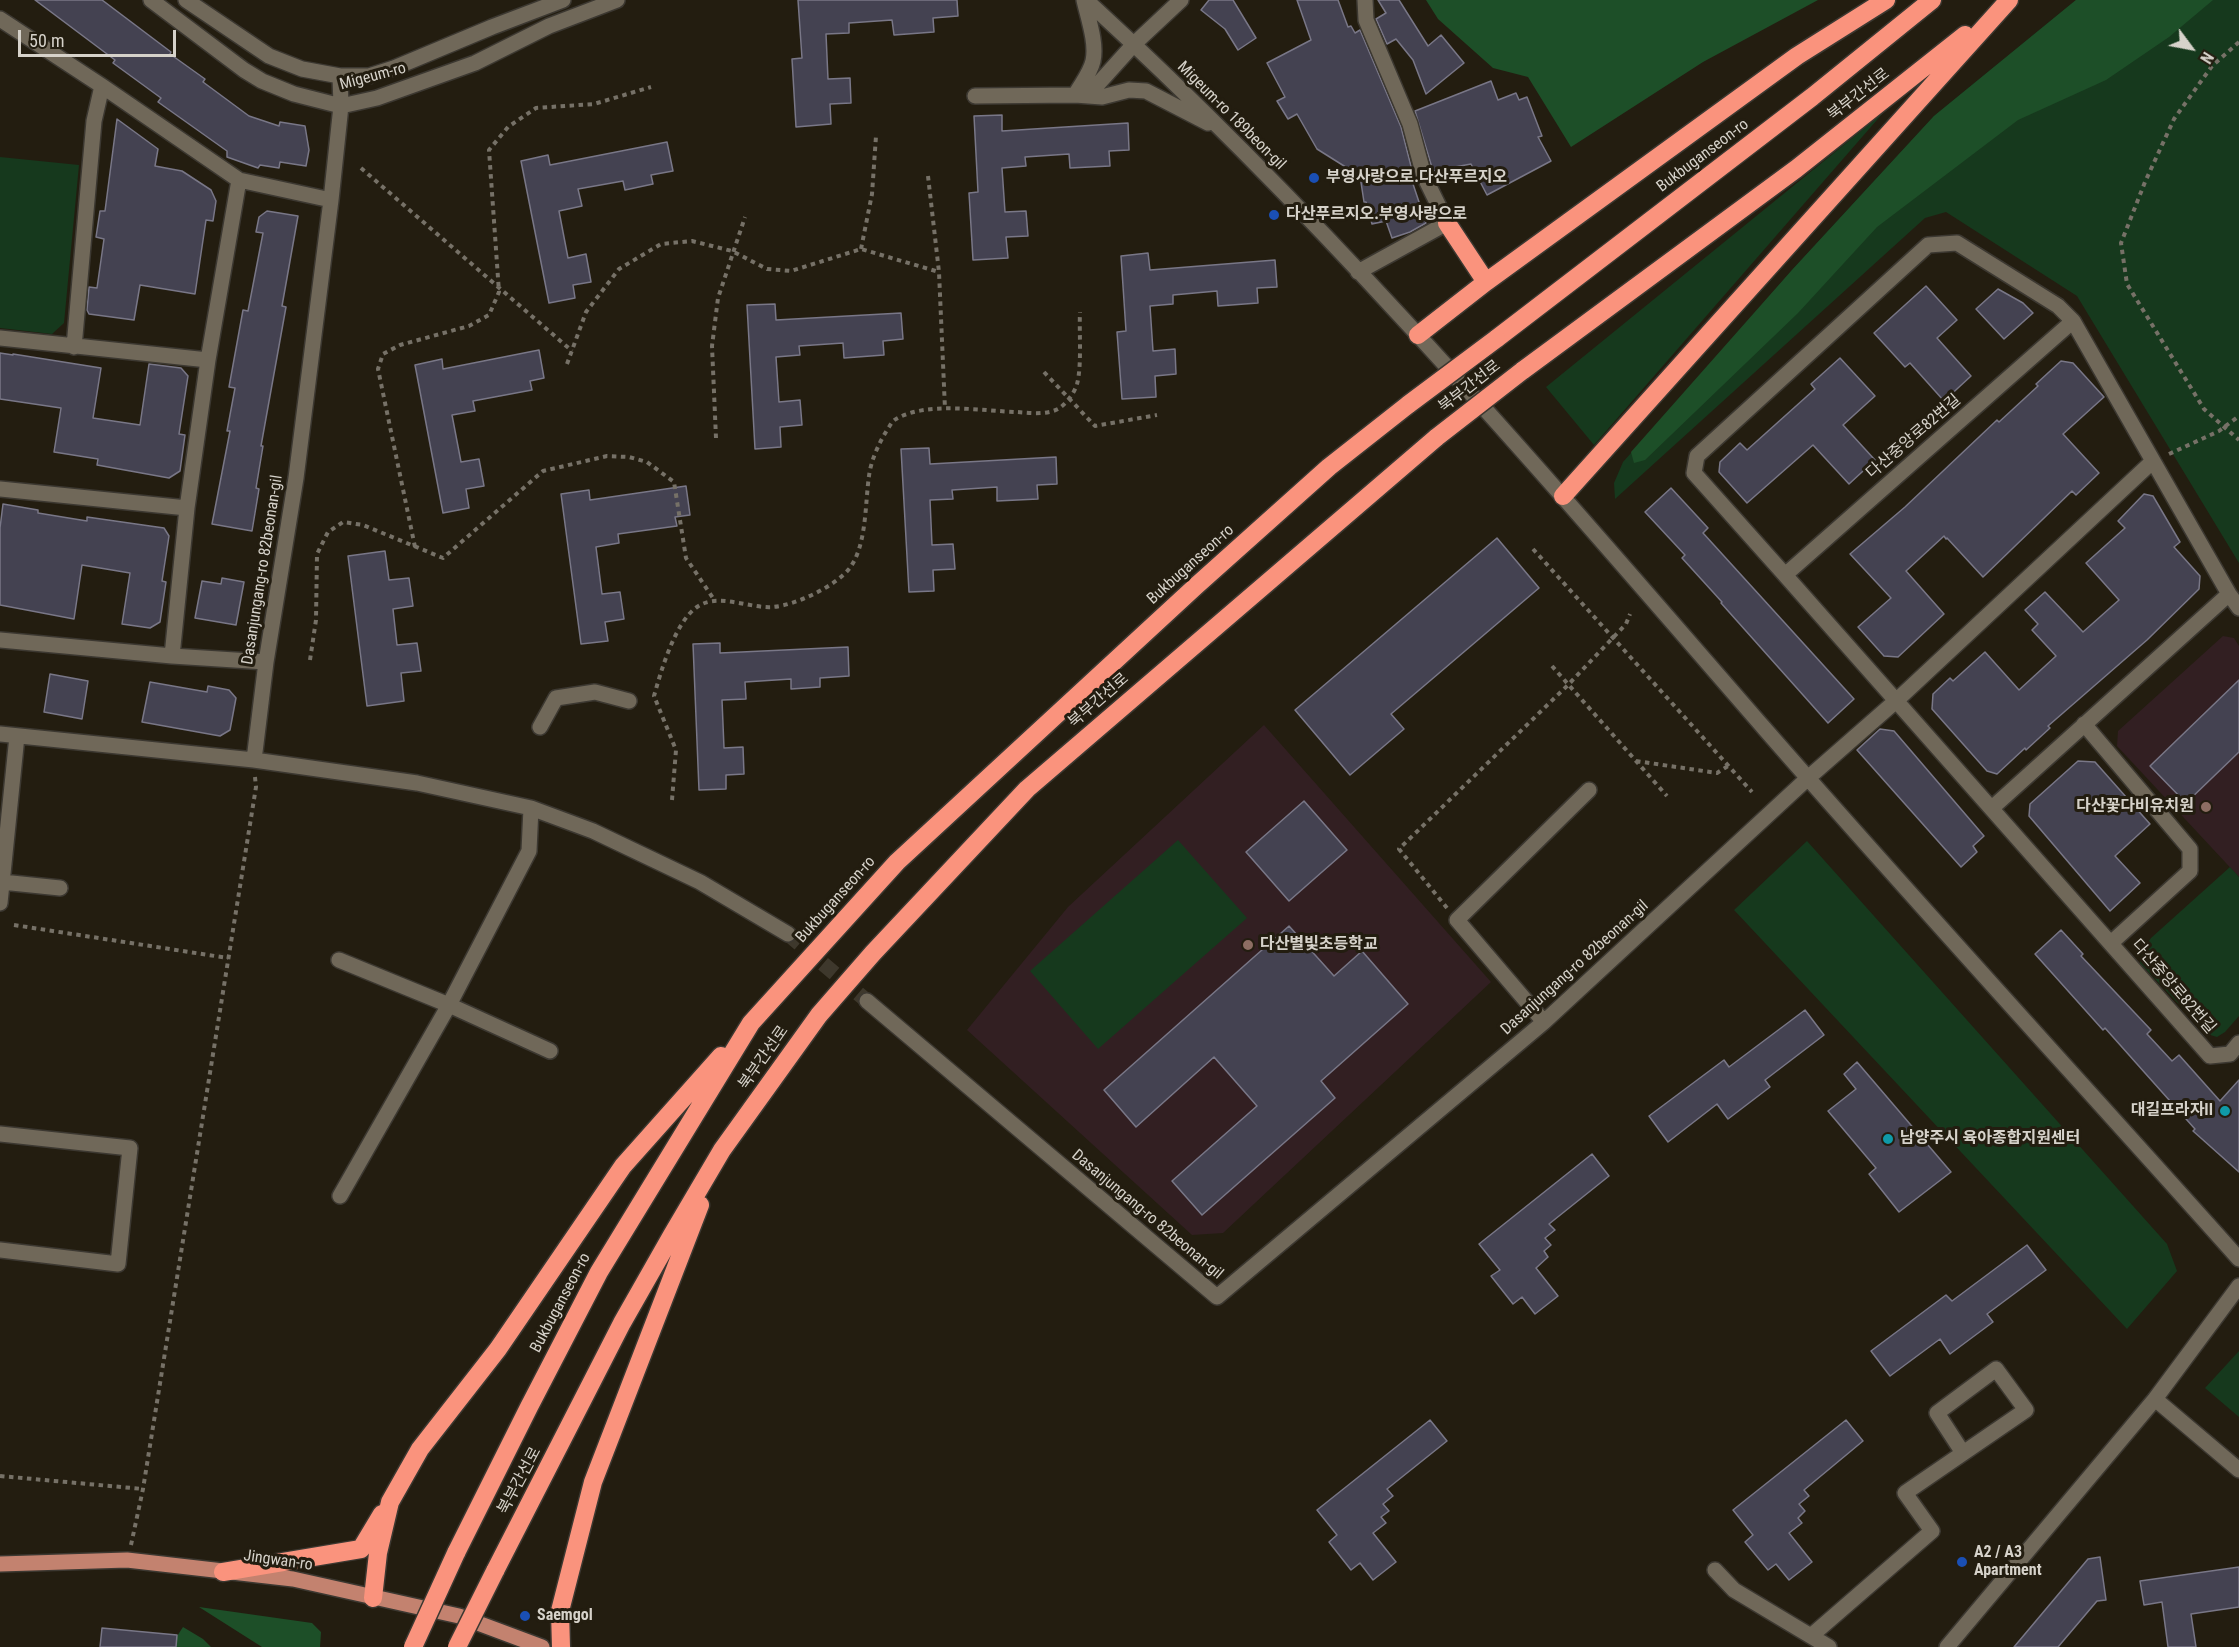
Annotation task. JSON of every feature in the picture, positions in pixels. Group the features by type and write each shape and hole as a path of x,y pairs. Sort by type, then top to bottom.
{"highway":[{"path":"1418,335 1486,282 1797,56 1886,0"},
{"name":"Bukbuganseon-ro","path":"413,1647 456,1553 599,1272 751,1023 897,862 1329,467 1812,97 1932,0"},
{"path":"1563,496 2009,0"},
{"name":"북부간선로","path":"457,1647 622,1323 722,1150 819,1015 873,953 1027,789 1437,437 1796,169 2009,0"},
{"path":"1447,223 1486,282"},
{"path":"223,1572 361,1548 420,1449 498,1349 623,1166 751,1023"},
{"path":"561,1647 561,1611 593,1482 722,1150"},
{"path":"373,1598 378,1553 390,1502"}],"main road":[{"name":"Jingwan-ro","path":"0,1564 127,1560 293,1579 459,1616 542,1647"}],"street":[{"name":"Migeum-ro","path":"151,0 262,81 294,94 341,106 377,98 475,63 549,26 618,0"},
{"name":"Migeum-ro","path":"186,0 269,56 302,69 340,76 369,76 394,68 563,0"},
{"name":"Migeum-ro 189beon-gil","path":"1085,0 1134,44 1222,130 1471,392 1808,778"},
{"path":"1075,95 1089,73 1094,59 1085,0"},
{"path":"1075,95 1099,83 1134,44 1181,0"},
{"path":"1358,272 1447,223 1424,176 1410,124 1366,20 1365,0"},
{"path":"0,19 238,180 331,200"},
{"name":"Dasanjungang-ro 82beonan-gil","path":"254,760 266,662 296,478 331,200 341,106 340,76"},
{"path":"74,347 94,121 102,86"},
{"path":"975,96 1102,97 1129,90 1146,91 1222,130"},
{"path":"172,656 187,508 208,360 238,180"},
{"path":"1785,575 1694,473 1697,456 1928,245 1957,243 2058,306 2073,321 2239,608"},
{"name":"다산중앙로82번길","path":"2073,321 1785,575 2210,1056 2230,1054 2239,1043"},
{"path":"0,338 208,360"},
{"path":"2153,461 1897,700 1808,778 2239,1259"},
{"path":"0,489 187,508"},
{"path":"1992,808 2229,594"},
{"path":"0,640 266,662"},
{"path":"540,727 556,698 595,692 629,701"},
{"name":"다산중앙로82번길","path":"2084,724 2190,849 2190,871 2111,943"},
{"path":"0,734 254,760 417,783 531,808 593,831 700,882 788,934"},
{"path":"0,903 6,783 17,736"},
{"name":"Dasanjungang-ro 82beonan-gil","path":"867,1000 1217,1297 1544,1022 1808,778"},
{"path":"1544,1022 1457,920 1589,790"},
{"path":"340,1196 449,1005 529,851 531,808"},
{"path":"2,882 60,888"},
{"path":"339,960 449,1005 550,1051"},
{"path":"0,1134 130,1148 118,1264 0,1250"},
{"path":"1947,1647 2155,1399 2239,1286"},
{"path":"1812,1636 1932,1531 1905,1493 2026,1410 1996,1369 1937,1413 1963,1453"},
{"path":"2155,1399 2239,1470"},
{"path":"1715,1570 1734,1590 1829,1647"}],"path":[{"path":"2239,42 2212,66 2174,119 2145,182 2121,243 2127,284 2204,409 2239,440"},
{"path":"415,547 378,369 383,354 400,345 469,326 489,315 499,292 489,150 508,127 536,108 594,104 651,87"},
{"path":"861,249 872,194 876,136"},
{"path":"361,168 572,351"},
{"path":"928,176 939,272 945,409"},
{"path":"716,438 712,346 718,298 745,217"},
{"path":"567,364 586,312 619,270 661,244 692,241 732,251 767,269 791,271 861,249 939,272"},
{"path":"672,800 676,750 654,696 666,656 688,615 699,605 715,601 773,607 804,599 834,582 850,568 861,540 869,474 880,441 894,420 918,412 945,409 1038,414 1057,410 1069,399 1077,385 1080,312"},
{"path":"1044,372 1095,426 1157,416"},
{"path":"2153,461 2224,427 2239,416"},
{"path":"310,660 316,620 317,554 328,532 343,522 363,525 443,558 543,471 607,456 629,457 647,462 674,482 686,558 715,601"},
{"path":"1533,549 1752,792"},
{"path":"1457,920 1399,849 1568,686 1626,624 1630,614"},
{"path":"1552,666 1666,796"},
{"path":"127,1560 143,1488 256,787 254,760"},
{"path":"1635,760 1717,773 1728,766"},
{"path":"14,924 228,958"},
{"path":"0,1476 143,1488"}],"shaded area":[{"name":"다산꽃다비유치원","path":"2223,636 2234,638 2239,646 2239,877 2117,746 2118,731"},
{"name":"다산별빛초등학교","path":"1264,725 1491,982 1223,1233 1192,1235 967,1030 1068,907"}],"green space":[{"path":"1426,0 1818,0 1703,62 1571,147 1528,77 1493,68 1438,19"},
{"path":"2076,0 2239,0 2239,563 2077,296 1946,212 1925,218 1615,499 1614,483 1623,462 1792,270 1934,116"},
{"path":"2076,0 2213,0 2169,37 2106,80 2018,120 1877,227 1798,313 1645,460 1634,463 1631,452 1792,270 1934,116"},
{"path":"1883,113 1594,445 1546,387"},
{"path":"0,157 79,165 64,323 52,334 0,328"},
{"path":"1178,840 1247,918 1098,1049 1030,971"},
{"path":"1807,841 2167,1244 2177,1271 2127,1329 1734,910"},
{"path":"2230,867 2239,877 2239,1016 2225,1032 2217,1037 2207,1034 2140,963 2141,952 2151,938"},
{"path":"2239,1351 2239,1417 2205,1388"},
{"path":"199,1607 312,1623 321,1632 320,1647 262,1647"},
{"path":"183,1627 203,1639 211,1647 170,1647"}],"building":[{"path":"35,0 102,0 171,52 170,54 205,79 203,82 249,116 279,126 280,122 305,126 309,150 306,166 280,162 279,168 260,165 258,168 227,157 227,151 158,102 161,98 113,63 115,60"},
{"path":"798,0 957,0 958,16 933,18 934,32 894,35 892,20 849,23 849,33 826,34 828,79 850,78 851,103 830,104 831,124 796,127 792,59 802,58"},
{"path":"1209,0 1233,0 1256,38 1238,50 1225,29 1201,10"},
{"path":"1297,0 1338,0 1348,27 1351,26 1355,33 1360,30 1401,127 1413,174 1410,175 1426,223 1410,232 1392,238 1386,221 1372,224 1366,202 1364,202 1360,176 1317,149 1297,114 1288,119 1277,101 1285,97 1267,63 1311,40"},
{"path":"1378,0 1399,0 1428,46 1441,35 1464,63 1426,94 1413,60 1396,39 1387,44 1376,19 1386,13"},
{"path":"1491,81 1498,100 1516,93 1519,100 1527,97 1542,136 1538,137 1551,161 1487,195 1471,164 1433,171 1415,111"},
{"path":"1002,115 1002,131 1128,123 1129,150 1109,151 1110,166 1070,168 1069,154 1025,157 1026,166 1002,168 1005,212 1026,211 1028,236 1006,237 1008,258 973,260 969,193 978,192 974,116"},
{"path":"117,119 158,149 155,166 182,171 211,190 216,201 213,221 206,220 195,294 140,285 134,320 89,314 87,310 89,287 97,288 104,239 96,237 100,211 105,211"},
{"path":"667,142 673,171 651,175 653,184 625,190 623,181 578,189 582,206 559,211 568,258 586,254 591,282 573,285 575,298 549,303 521,161 548,155 550,165"},
{"path":"267,211 298,216 282,306 286,307 261,446 263,446 256,488 259,489 252,531 212,524 230,431 227,431 235,388 229,387 243,310 248,311 263,233 256,232 259,217"},
{"path":"1148,253 1150,270 1275,260 1277,287 1257,288 1258,303 1218,306 1217,291 1173,295 1173,304 1150,306 1153,351 1175,349 1176,374 1155,376 1156,397 1122,399 1117,332 1126,331 1121,256"},
{"path":"1926,286 1957,320 1937,338 1971,376 1944,401 1910,363 1905,367 1874,333"},
{"path":"1998,289 2023,303 2033,313 2004,339 1976,309"},
{"path":"775,304 776,320 901,313 903,339 883,341 884,355 844,358 843,343 799,346 800,355 776,357 779,402 800,400 802,425 780,427 781,447 755,449 747,305"},
{"path":"539,350 544,378 530,381 532,390 473,401 475,411 452,415 461,462 479,459 484,486 466,489 469,508 443,513 415,365 442,359 443,369"},
{"path":"0,353 101,368 93,418 140,425 149,364 181,368 188,376 179,434 185,435 180,471 169,478 97,465 98,459 54,452 61,408 0,399"},
{"path":"1840,358 1875,396 1843,425 1875,460 1849,484 1813,445 1747,503 1719,472 1720,462 1740,443 1747,450 1815,389 1811,384"},
{"path":"2061,361 2073,363 2104,397 2063,434 2099,473 2076,495 2072,491 1983,577 1944,536 1906,571 1944,614 1898,657 1884,656 1858,627 1891,598 1850,554 1905,507 1997,420 1999,422"},
{"path":"929,448 930,464 1056,457 1057,484 1037,485 1038,499 997,501 997,487 952,490 953,499 930,500 932,545 953,544 955,569 933,570 934,591 909,592 901,449"},
{"path":"686,486 690,515 675,517 677,526 618,534 619,543 596,547 602,594 620,592 624,619 605,622 608,641 581,644 561,494 589,490 590,500"},
{"path":"1671,488 1708,528 1703,533 1854,699 1828,723 1721,603 1682,558 1685,555 1645,512"},
{"path":"2144,494 2153,496 2180,542 2174,547 2200,576 2199,589 2147,640 2048,726 2050,728 2026,750 2025,748 1997,774 1987,771 1932,709 1933,694 1950,678 1953,681 1985,652 2019,690 2056,656 2032,630 2038,624 2025,610 2045,592 2083,632 2119,600 2086,563 2125,528 2118,521"},
{"path":"3,504 38,510 38,513 87,521 87,517 164,528 169,536 162,581 166,582 160,622 150,628 122,624 130,573 82,565 74,619 0,605 0,528"},
{"path":"1497,538 1539,588 1391,714 1404,729 1350,775 1295,710"},
{"path":"385,551 389,580 409,578 413,606 393,609 397,645 417,643 421,671 401,673 404,701 367,706 348,556"},
{"path":"222,578 244,582 236,625 195,618 202,581 221,584"},
{"path":"720,643 720,653 848,647 849,676 820,678 820,687 791,689 791,679 745,682 746,699 722,700 724,748 743,747 744,774 726,775 726,789 699,790 693,644"},
{"path":"50,674 88,681 82,719 44,712"},
{"name":"다산꽃다비유치원","path":"2239,680 2239,752 2186,803 2150,766"},
{"path":"150,682 207,692 208,686 229,690 236,698 230,730 220,736 142,722"},
{"path":"1880,729 1894,731 1984,836 1973,846 1977,852 1961,867 1857,750"},
{"path":"2078,761 2095,762 2150,824 2115,856 2140,883 2110,911 2029,816 2030,804"},
{"path":"1304,801 1347,850 1289,901 1246,852"},
{"path":"1289,926 1334,976 1362,951 1408,1004 1321,1081 1335,1098 1202,1215 1172,1181 1257,1106 1214,1057 1136,1127 1104,1090"},
{"path":"2061,930 2083,954 2081,956 2151,1030 2147,1034 2172,1061 2179,1055 2220,1101 2239,1080 2239,1172 2193,1131 2195,1129 2105,1028 2103,1030 2035,954"},
{"path":"1805,1010 1824,1035 1765,1080 1770,1087 1728,1119 1717,1104 1668,1142 1649,1116 1724,1060 1729,1067"},
{"name":"남양주시 육아종합지원센터","path":"1857,1062 1951,1172 1899,1212 1869,1174 1876,1168 1828,1111 1856,1089 1844,1074"},
{"path":"1592,1154 1609,1176 1549,1224 1555,1230 1545,1238 1551,1245 1544,1251 1548,1257 1536,1268 1558,1296 1535,1314 1522,1297 1513,1304 1491,1276 1500,1270 1479,1244"},
{"path":"2027,1245 2046,1270 1987,1314 1993,1322 1950,1354 1940,1339 1890,1376 1871,1351 1946,1295 1952,1301"},
{"path":"1430,1420 1447,1441 1387,1489 1393,1496 1383,1504 1389,1511 1381,1517 1386,1523 1373,1533 1396,1562 1373,1580 1360,1563 1351,1570 1329,1542 1337,1535 1317,1510"},
{"path":"1846,1420 1863,1441 1804,1490 1809,1496 1799,1504 1805,1511 1798,1518 1802,1523 1789,1533 1812,1562 1789,1580 1776,1564 1768,1570 1745,1542 1753,1535 1733,1510"},
{"path":"2100,1557 2106,1600 2097,1601 2058,1647 2014,1647 2088,1559"},
{"path":"2239,1567 2239,1607 2191,1614 2196,1647 2168,1647 2162,1602 2144,1605 2140,1581"},
{"path":"102,1628 177,1635 176,1647 100,1647"}],"tunnel":[{"path":"788,934 867,1001"}],"place":[{"name":"부영사랑으로.다산푸르지오","path":"1314,178"},
{"name":"다산푸르지오.부영사랑으로","path":"1274,215"},
{"name":"다산꽃다비유치원","path":"2206,807"},
{"name":"다산별빛초등학교","path":"1248,945"},
{"name":"대길프라자II","path":"2225,1111"},
{"name":"남양주시 육아종합지원센터","path":"1888,1139"},
{"name":"A2 / A3 Apartment","path":"1962,1562"},
{"name":"Saemgol","path":"525,1616"}]}
